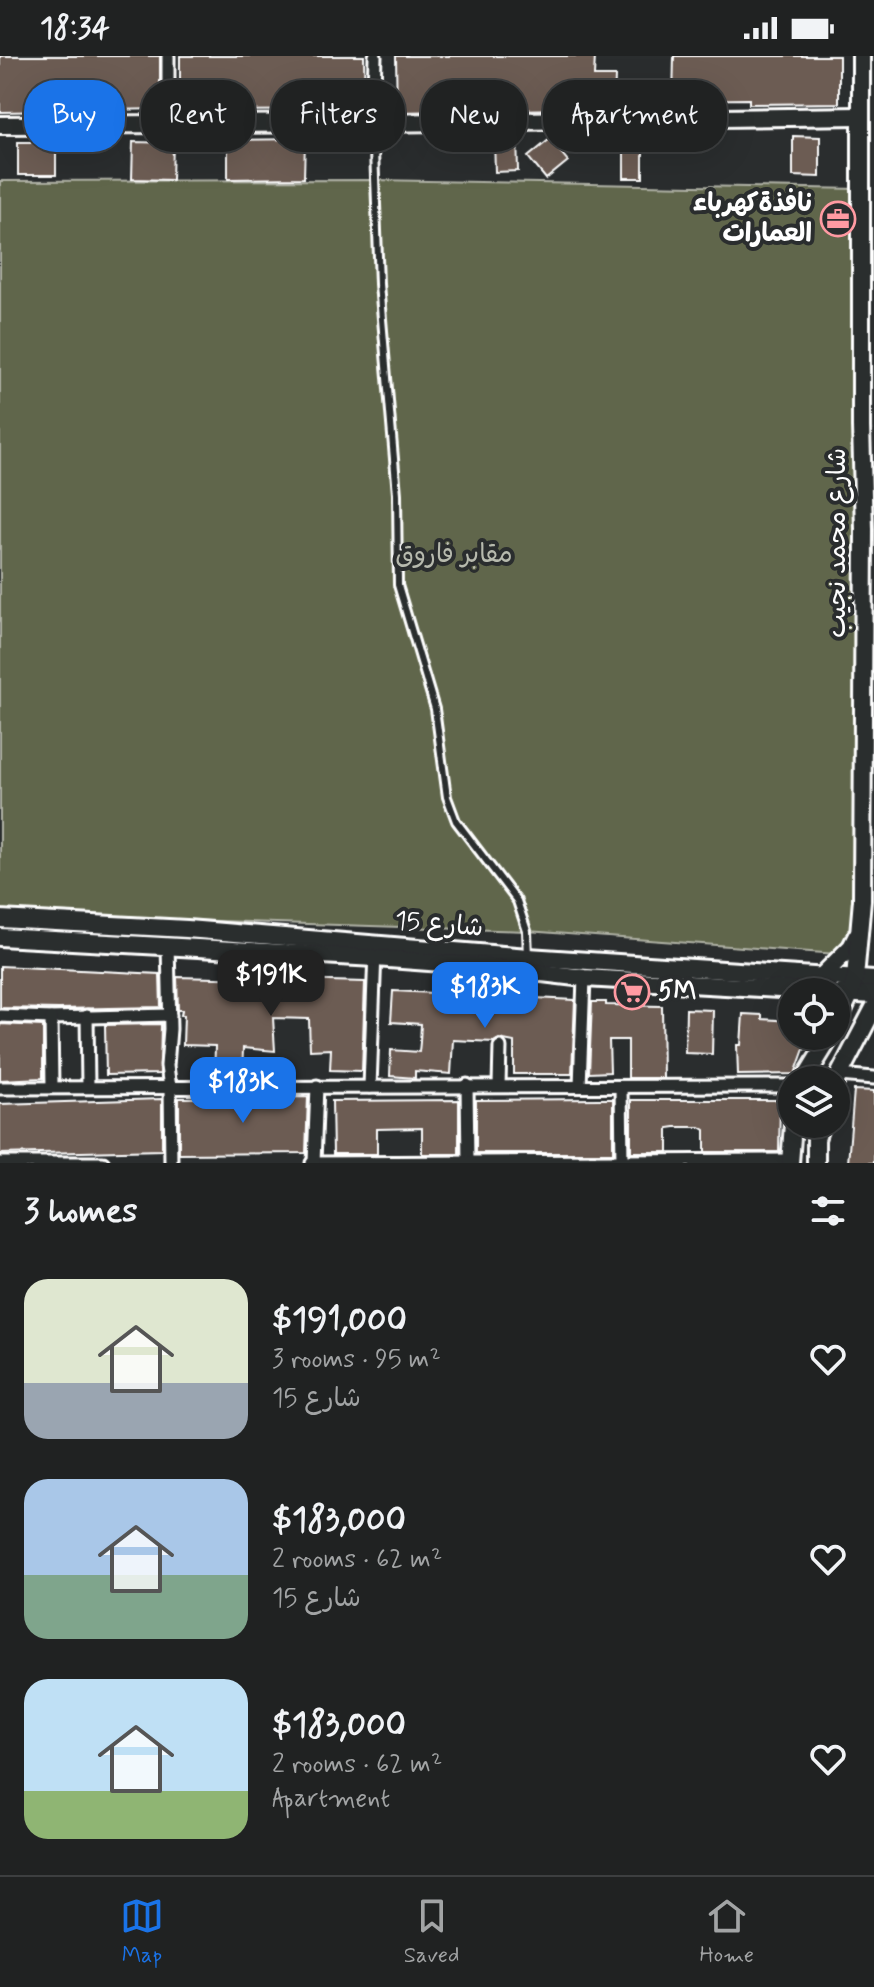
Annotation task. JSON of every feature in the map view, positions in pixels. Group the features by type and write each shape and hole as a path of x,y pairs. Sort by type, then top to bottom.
{"street":[{"path":"168,56 168,80"},
{"path":"374,80 375,56"},
{"name":"شارع محمد نجيب","path":"846,978 860,930 863,872 864,529 869,474 861,56"},
{"path":"405,123 860,116"},
{"path":"0,125 141,122"},
{"path":"864,529 866,515 874,509"},
{"name":"شارع 15","path":"0,919 375,951 584,978 778,989"},
{"path":"823,975 851,947 860,930"},
{"name":"شارع 15","path":"0,937 528,957 823,975 827,978"},
{"path":"168,945 170,1015 167,1066 171,1163"},
{"path":"370,1087 375,951"},
{"path":"580,1086 584,978"},
{"name":"شارع 15","path":"850,987 874,980"},
{"name":"شارع 15","path":"850,990 874,995"},
{"path":"844,1066 874,1008"},
{"path":"0,1016 170,1015"},
{"path":"87,1016 88,1086"},
{"path":"51,1018 52,1086"},
{"path":"858,1036 874,1018"},
{"path":"499,1085 500,1047"},
{"path":"850,1078 874,1078"},
{"path":"467,1085 468,1162"},
{"path":"317,1086 313,1163 790,1162 792,1138"},
{"path":"0,1088 778,1086"},
{"path":"621,1087 622,1162"},
{"path":"816,1138 816,1163"},
{"path":"0,1163 103,1163"}],"lane":[{"path":"374,152 379,284 397,494 398,585 435,709 441,764 451,810 456,821 517,901 527,931 528,957"}],"green space":[{"name":"مقابر فاروق","path":"376,180 860,189 857,918 837,954 527,931 0,914 0,181"}],"building":[{"path":"0,56 160,56 160,80 141,80 141,109 125,110 125,80 24,80 24,112 0,112"},
{"path":"180,56 364,56 364,80 271,80 271,111 255,111 255,80 180,80"},
{"path":"396,56 595,56 594,76 615,76 615,80 543,80 543,109 527,110 527,80 421,80 421,112 405,112 405,80 396,80"},
{"path":"674,56 839,56 839,103 749,104 749,99 727,99 727,80 673,80"},
{"path":"793,136 820,137 820,177 793,176"},
{"path":"271,139 271,152 305,152 304,178 228,179 228,152 255,152 255,140"},
{"path":"18,142 24,142 24,152 56,152 56,175 18,175"},
{"path":"133,142 141,142 141,152 173,152 172,180 132,179"},
{"path":"543,145 543,152 561,152 568,161 546,179 528,157"},
{"path":"494,152 517,152 518,171 495,172"},
{"path":"624,152 643,152 643,178 624,178"},
{"path":"0,966 160,974 161,1007 0,1008"},
{"path":"177,977 365,982 362,1071 330,1070 331,1049 310,1050 309,1019 273,1018 275,1051 243,1048 242,1079 214,1079 215,1046 183,1045 184,1015 181,1015 182,1010 178,1010"},
{"path":"393,991 575,1000 572,1074 514,1074 514,1042 499,1039 494,1042 453,1040 451,1074 415,1071 415,1078 390,1076 391,1050 419,1052 421,1024 391,1022"},
{"path":"592,1002 662,1006 663,1078 628,1078 628,1040 609,1040 610,1072 589,1073"},
{"path":"686,1009 713,1010 712,1054 685,1053"},
{"path":"743,1014 762,1015 762,1019 778,1020 778,1050 804,1050 798,1066 778,1066 778,1074 738,1075 737,1045 741,1045"},
{"path":"0,1024 43,1026 43,1078 0,1080"},
{"path":"161,1024 160,1074 106,1075 105,1025"},
{"path":"854,1090 874,1091 874,1163 848,1163"},
{"path":"308,1097 306,1153 179,1154 179,1098"},
{"path":"162,1099 162,1150 0,1154 0,1104"},
{"path":"613,1099 613,1153 476,1153 476,1100"},
{"path":"459,1100 459,1154 422,1154 422,1128 377,1129 377,1154 333,1154 332,1101"},
{"path":"631,1100 778,1100 779,1152 705,1152 705,1130 700,1127 675,1127 668,1128 668,1152 631,1152"}],"place":[{"name":"نافذةكهرباء العمارات","path":"838,219"},
{"name":"5M","path":"632,992"}]}
